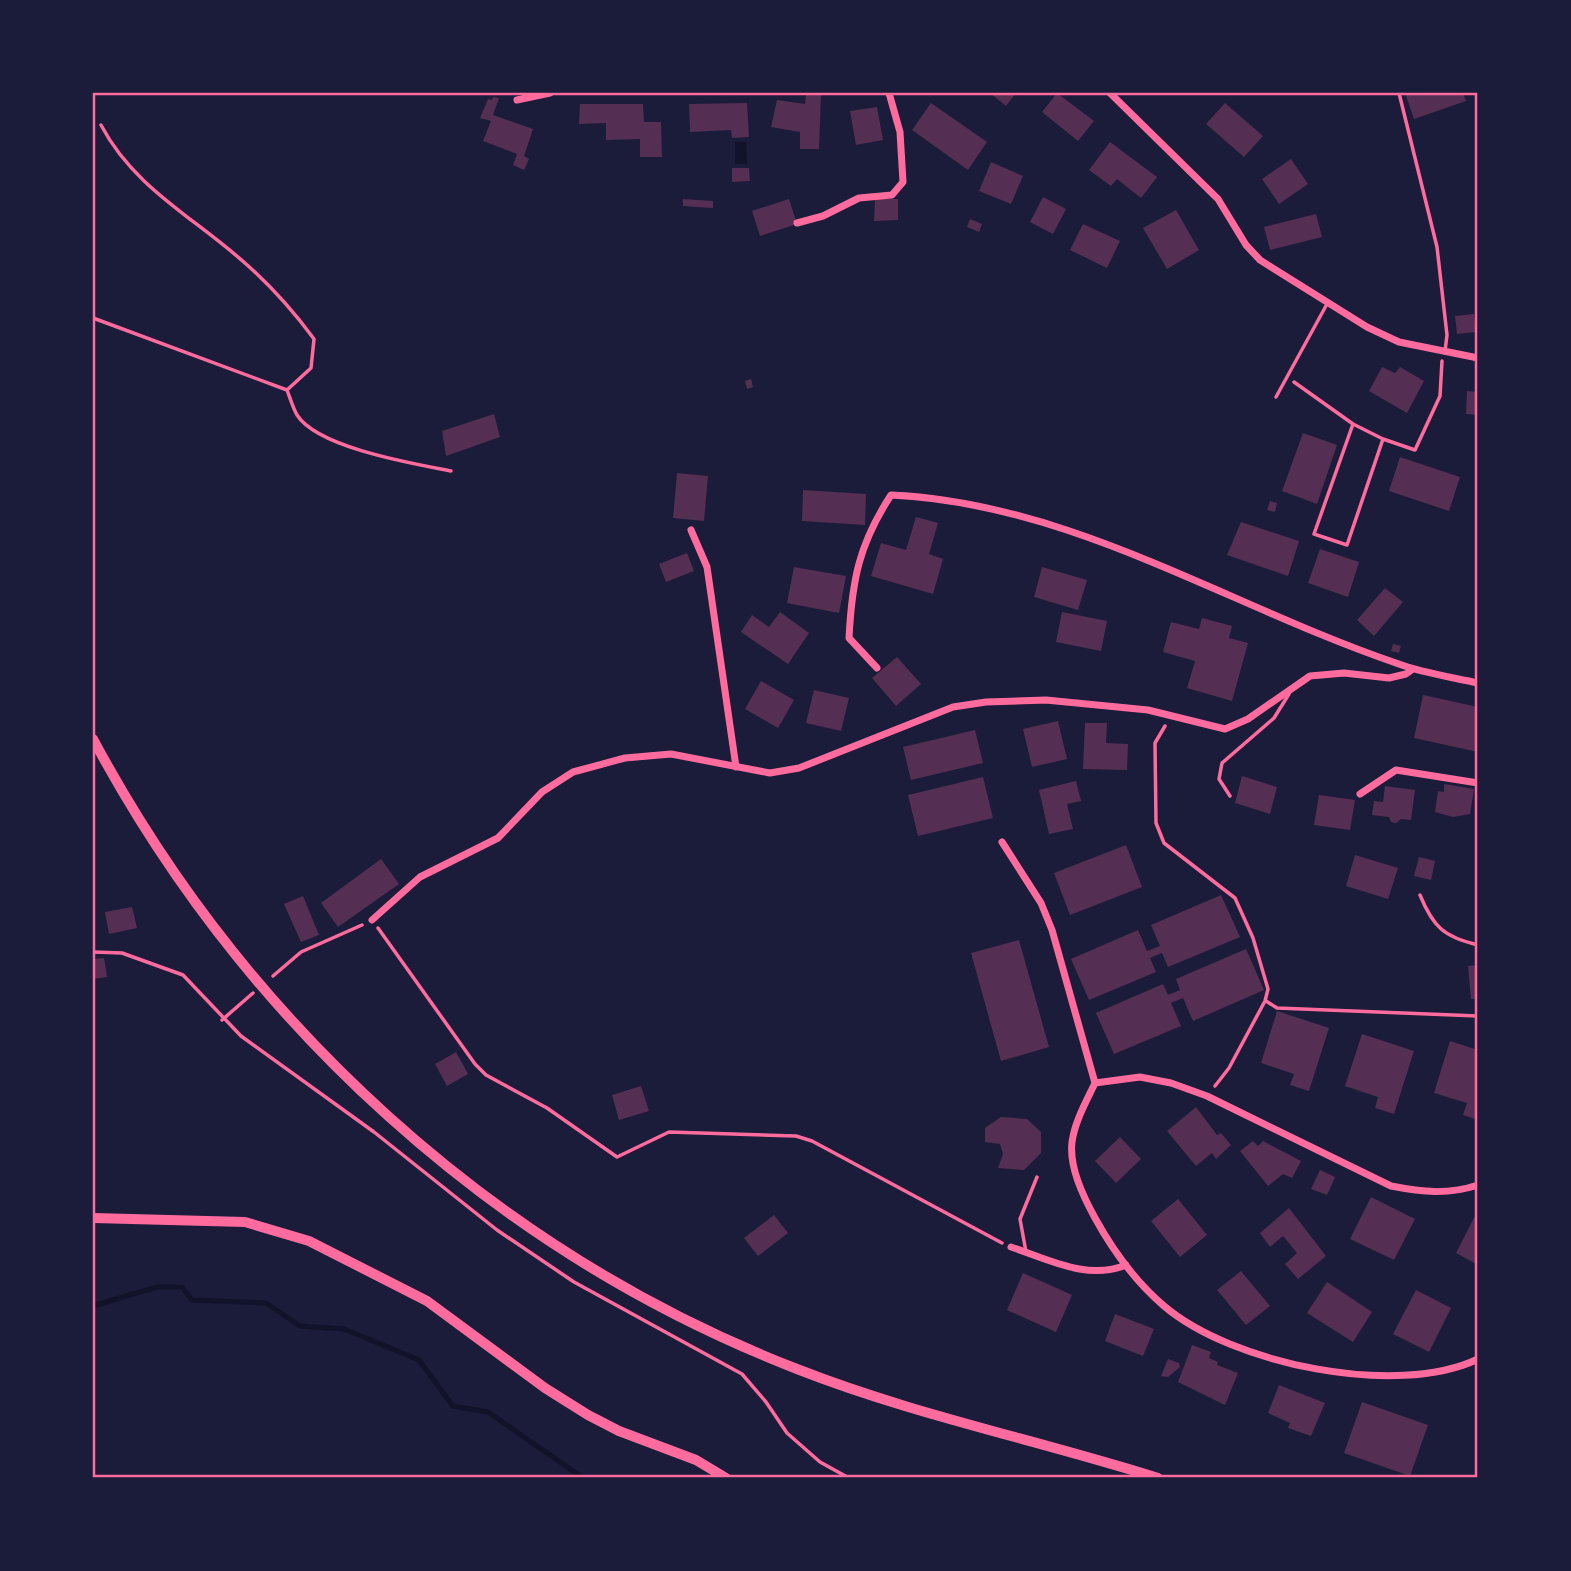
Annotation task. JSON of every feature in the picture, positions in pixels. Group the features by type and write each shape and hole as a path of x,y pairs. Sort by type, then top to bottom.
{"main road":[{"path":"93,739 180,882 275,1003 357,1088 474,1189 543,1237 661,1308 794,1368 869,1395 1158,1478"},
{"path":"93,1218 245,1222 277,1229 309,1241 427,1301 545,1388 589,1415 620,1432 696,1461 726,1478"}],"street":[{"path":"517,100 550,93"},
{"path":"797,223 823,216 859,198 892,195 903,182 900,132 889,93"},
{"path":"1110,93 1218,199 1246,245 1260,260 1367,327 1399,342 1478,358"},
{"path":"877,668 849,638 852,585 871,524 891,495 915,496 1053,523 1413,669 1478,683"},
{"path":"691,530 707,567 736,767"},
{"path":"372,920 420,877 498,838 542,792 573,772 625,758 671,754 770,773 799,768 953,707 986,702 1046,700 1148,710 1225,729 1248,719 1310,677 1344,673 1389,678 1406,674 1413,669"},
{"path":"1360,794 1396,770 1478,783"},
{"path":"1002,842 1041,903 1052,930 1095,1083 1077,1121 1072,1144 1074,1169 1088,1206 1126,1265 1164,1306 1200,1330 1242,1348 1292,1362 1347,1373 1400,1376 1436,1374 1478,1359"},
{"path":"1095,1083 1140,1077 1171,1083 1207,1097 1391,1186 1422,1192 1455,1193 1478,1185"},
{"path":"1011,1247 1093,1273 1109,1272 1126,1265"}],"lane":[{"path":"1399,93 1437,247 1447,335 1444,353"},
{"path":"1276,397 1328,303"},
{"path":"1230,796 1219,779 1222,763 1274,719 1294,686"},
{"path":"1420,895 1429,918 1452,939 1478,945"},
{"path":"1027,1252 1020,1219 1037,1177"}],"path":[{"path":"101,125 114,150 159,197 245,263 296,314 314,339 311,368 287,390"},
{"path":"93,318 287,390 298,417 324,435 378,457 451,471"},
{"path":"1287,377 1353,424 1415,450 1440,396 1444,353"},
{"path":"1353,424 1314,534 1347,545 1384,439"},
{"path":"1175,717 1155,743 1156,823 1164,843 1235,898 1253,939 1268,989 1265,1001 1230,1068 1212,1091"},
{"path":"301,953 372,920 475,1064 486,1075 547,1108 617,1157 669,1132 796,1136 812,1140 1011,1247"},
{"path":"93,953 122,953 183,975 222,1020 233,1010"},
{"path":"1265,1001 1277,1008 1478,1016"}],"shaded area":[{"path":"735,142 746,142 747,164 735,164"}],"building":[{"path":"990,93 1016,93 1006,106"},
{"path":"1057,93 1094,121 1078,141 1042,112"},
{"path":"1405,93 1463,93 1466,101 1414,119"},
{"path":"821,94 819,149 800,149 800,132 771,127 777,100 805,104 806,95"},
{"path":"493,97 499,98 493,115 533,129 524,156 529,159 524,170 513,165 517,154 483,141 491,121 480,118 488,99 492,100"},
{"path":"747,103 749,137 732,138 731,130 690,132 689,104"},
{"path":"931,103 987,142 968,170 912,130"},
{"path":"1225,103 1263,136 1244,157 1206,124"},
{"path":"580,104 643,104 644,122 661,122 662,157 640,157 640,139 606,140 606,123 579,124"},
{"path":"877,107 883,140 856,145 850,111"},
{"path":"1110,142 1157,177 1141,198 1117,179 1111,186 1089,170"},
{"path":"1291,159 1308,184 1279,204 1262,179"},
{"path":"991,162 1023,176 1011,204 979,191"},
{"path":"732,168 749,168 750,181 732,182"},
{"path":"1043,197 1066,209 1053,234 1030,222"},
{"path":"683,199 713,201 713,208 683,206"},
{"path":"789,199 797,224 760,236 752,211"},
{"path":"875,199 898,199 898,220 874,221"},
{"path":"1176,210 1199,250 1167,269 1143,228"},
{"path":"1316,214 1322,237 1270,250 1264,227"},
{"path":"970,219 982,224 979,232 967,227"},
{"path":"1083,224 1120,241 1107,268 1070,250"},
{"path":"1474,314 1476,332 1457,334 1455,316"},
{"path":"1382,367 1395,373 1400,367 1424,381 1407,413 1369,391"},
{"path":"751,379 753,387 747,389 745,381"},
{"path":"1467,391 1478,392 1478,415 1466,414"},
{"path":"494,414 500,437 446,456 442,431"},
{"path":"1303,433 1337,445 1317,504 1282,491"},
{"path":"1400,457 1460,477 1449,511 1389,491"},
{"path":"677,473 708,476 704,521 673,518"},
{"path":"803,490 866,494 865,525 802,521"},
{"path":"1270,501 1277,503 1275,512 1267,510"},
{"path":"916,517 938,523 929,554 943,559 933,594 871,576 881,543 906,550"},
{"path":"1241,522 1299,541 1288,576 1227,555"},
{"path":"1320,549 1359,562 1348,597 1308,583"},
{"path":"687,553 694,571 666,582 659,564"},
{"path":"794,567 846,576 839,613 787,603"},
{"path":"1042,567 1087,580 1078,610 1034,597"},
{"path":"1385,588 1403,602 1374,636 1357,620"},
{"path":"780,612 809,633 788,664 741,632 752,615 769,627"},
{"path":"1062,612 1107,621 1101,651 1056,642"},
{"path":"1202,618 1232,626 1229,638 1248,643 1232,701 1187,688 1195,661 1163,652 1171,622 1199,629"},
{"path":"1393,644 1401,646 1399,653 1391,651"},
{"path":"897,657 921,684 896,706 872,678"},
{"path":"761,681 794,700 778,728 745,709"},
{"path":"814,690 849,698 841,731 806,723"},
{"path":"1423,695 1478,707 1478,752 1414,738"},
{"path":"1058,721 1067,759 1032,767 1023,729"},
{"path":"1085,723 1107,723 1106,743 1128,744 1127,770 1083,769"},
{"path":"975,730 983,763 911,780 903,747"},
{"path":"1242,776 1277,787 1270,814 1235,803"},
{"path":"983,777 993,818 918,836 908,795"},
{"path":"1076,781 1081,801 1067,804 1073,829 1049,834 1039,790"},
{"path":"1444,784 1474,789 1470,814 1453,817 1435,812 1438,791 1444,792"},
{"path":"1385,786 1415,790 1411,820 1401,819 1396,823 1391,822 1389,817 1372,815 1374,801 1383,802"},
{"path":"1319,795 1355,800 1350,830 1314,825"},
{"path":"1126,845 1142,887 1070,915 1054,873"},
{"path":"1355,855 1398,868 1388,899 1346,886"},
{"path":"1419,857 1435,861 1431,880 1414,876"},
{"path":"381,859 399,884 338,927 321,903"},
{"path":"1221,895 1240,937 1168,967 1162,953 1150,958 1156,972 1089,1000 1071,959 1138,930 1147,951 1160,946 1151,925"},
{"path":"303,896 319,935 301,942 284,904"},
{"path":"132,907 137,928 109,934 105,912"},
{"path":"1019,940 1049,1047 1001,1061 971,953"},
{"path":"1246,949 1264,990 1193,1021 1183,998 1171,1003 1181,1026 1114,1054 1096,1013 1163,984 1168,995 1180,990 1176,979"},
{"path":"104,958 107,977 93,979 93,959"},
{"path":"1478,965 1478,999 1471,999 1468,966"},
{"path":"1277,1011 1329,1028 1309,1091 1290,1085 1294,1074 1261,1063"},
{"path":"1362,1034 1414,1051 1394,1114 1375,1108 1378,1097 1345,1086"},
{"path":"1450,1041 1478,1050 1478,1120 1463,1115 1467,1103 1434,1093"},
{"path":"456,1052 468,1074 447,1086 435,1064"},
{"path":"641,1086 649,1111 619,1120 612,1095"},
{"path":"1196,1107 1217,1135 1221,1133 1231,1145 1216,1159 1212,1153 1196,1166 1167,1131"},
{"path":"1001,1117 1027,1119 1041,1132 1041,1153 1024,1170 998,1168 1003,1154 1000,1144 985,1142 985,1128"},
{"path":"1120,1137 1141,1159 1116,1183 1095,1161"},
{"path":"1253,1141 1258,1146 1263,1141 1301,1161 1292,1178 1283,1174 1268,1186 1240,1151"},
{"path":"1320,1170 1335,1177 1327,1195 1311,1189"},
{"path":"1371,1197 1415,1219 1394,1260 1350,1239"},
{"path":"1178,1199 1207,1235 1180,1257 1151,1221"},
{"path":"1289,1208 1326,1256 1298,1279 1285,1264 1297,1253 1283,1236 1270,1247 1260,1233"},
{"path":"1478,1210 1478,1265 1456,1253"},
{"path":"774,1215 788,1233 758,1256 744,1238"},
{"path":"1241,1271 1270,1306 1246,1325 1217,1290"},
{"path":"1023,1273 1072,1295 1056,1332 1007,1310"},
{"path":"1327,1282 1372,1312 1353,1342 1307,1313"},
{"path":"1416,1290 1451,1308 1429,1352 1393,1334"},
{"path":"1115,1314 1154,1329 1143,1356 1105,1341"},
{"path":"1192,1345 1211,1352 1209,1358 1218,1362 1217,1365 1238,1373 1225,1405 1178,1382"},
{"path":"1168,1359 1179,1363 1180,1367 1168,1377 1161,1376"},
{"path":"1279,1385 1325,1403 1311,1436 1288,1428 1290,1423 1268,1413"},
{"path":"1362,1402 1428,1425 1410,1476 1344,1453"}],"waterway":[{"path":"93,1306 157,1287 182,1287 192,1300 266,1303 300,1326 344,1329 419,1360 453,1406 488,1412 583,1478"}]}
